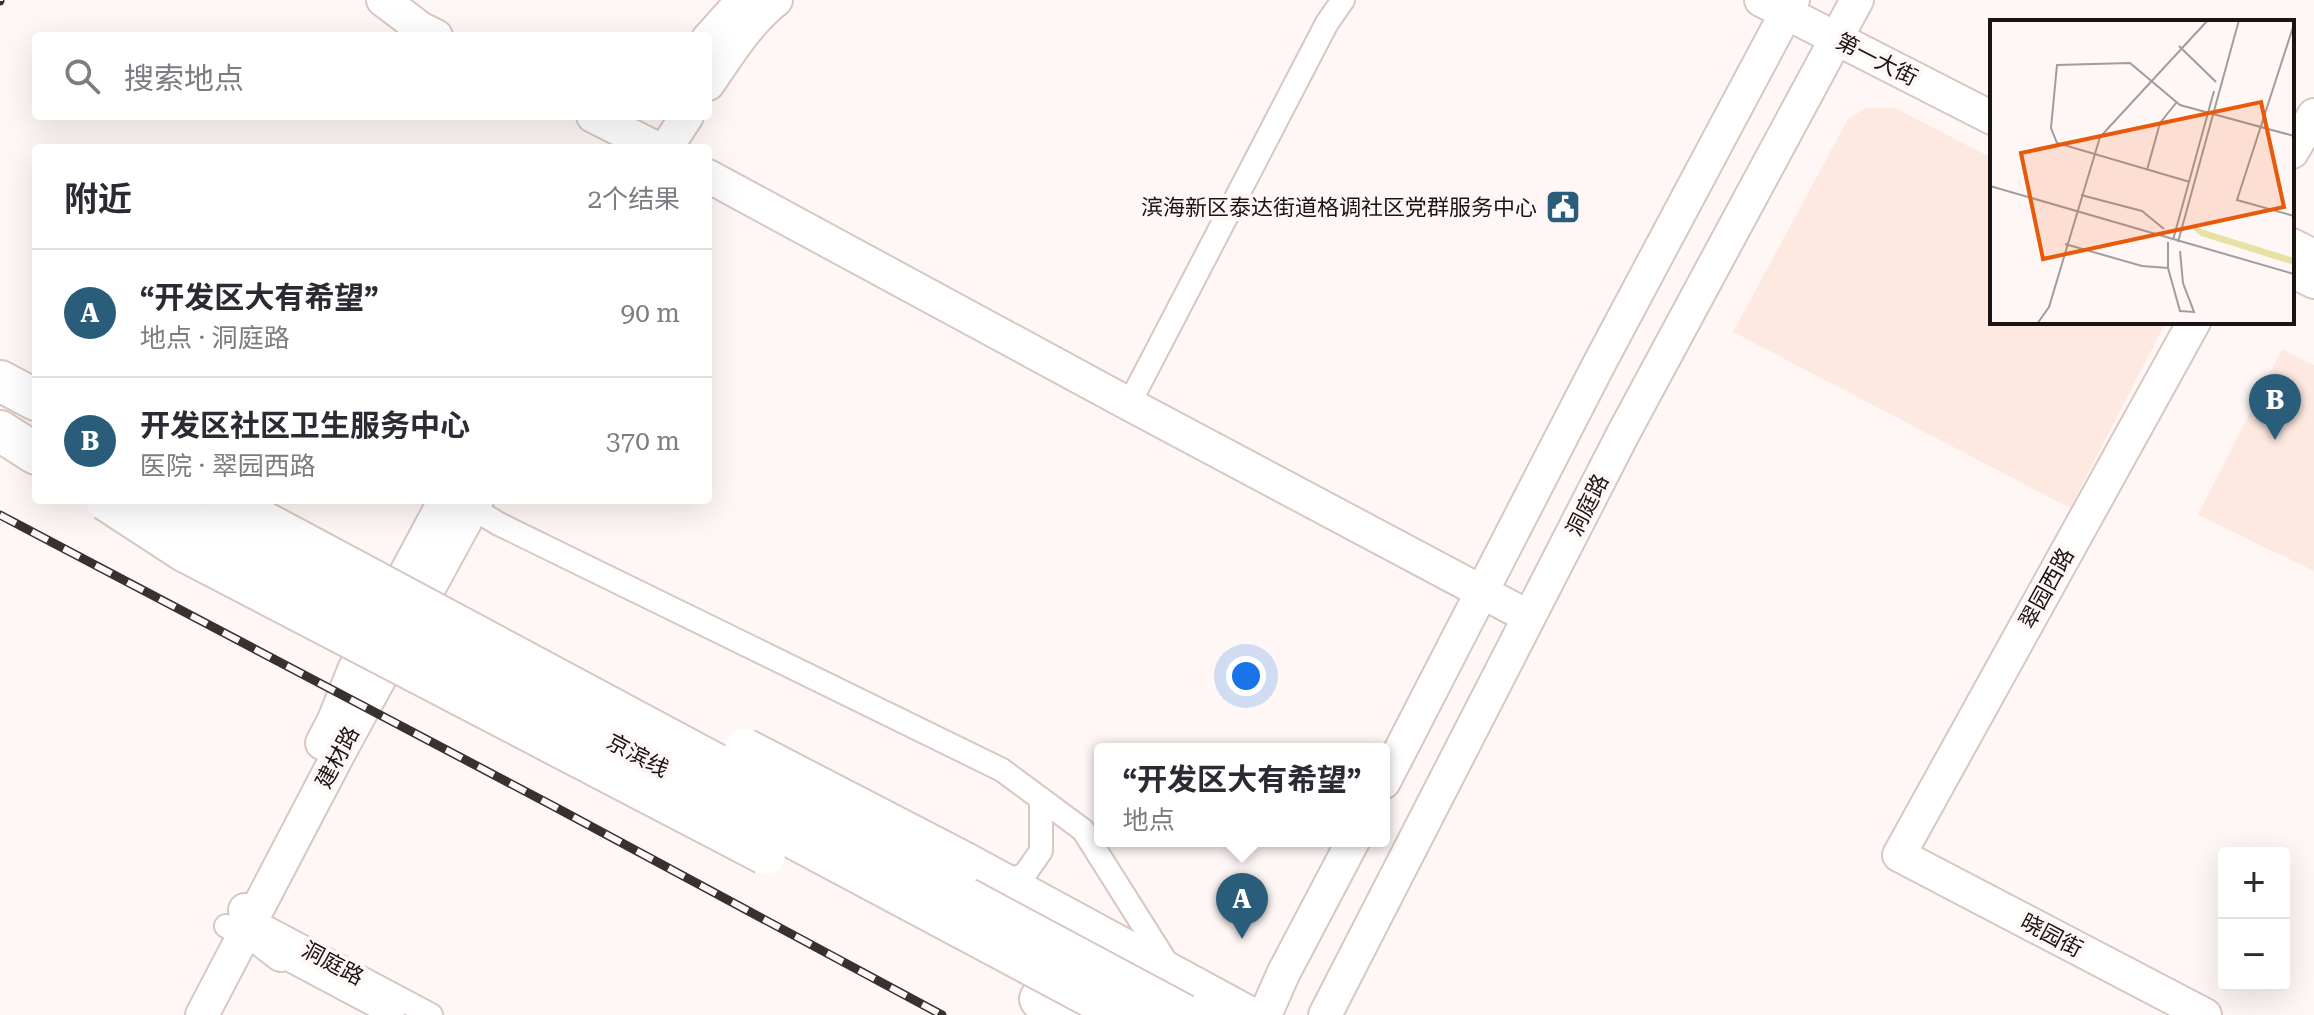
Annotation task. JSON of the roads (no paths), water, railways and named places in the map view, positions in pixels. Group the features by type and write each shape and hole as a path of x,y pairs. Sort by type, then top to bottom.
{"highway":[{"path":"0,430 32,444"},
{"path":"0,430 32,451"},
{"path":"112,504 184,551 1055,1007"},
{"name":"京滨线","path":"157,504 253,550 1125,1015"},
{"name":"京滨线","path":"231,504 1180,997"},
{"path":"279,504 1004,883 1180,997 1245,1015"}],"street":[{"path":"383,0 428,32"},
{"path":"712,35 743,0"},
{"path":"712,78 765,9 776,0"},
{"path":"1129,404 1327,23 1343,0"},
{"path":"1390,770 1787,3"},
{"name":"第一大街","path":"1787,3 1847,19 1990,93"},
{"name":"第一大街","path":"1847,19 1990,117"},
{"name":"洞庭路","path":"1325,1015 1623,434 1847,19"},
{"path":"2294,149 2314,115"},
{"path":"602,120 650,140 681,120"},
{"path":"712,178 1529,617"},
{"path":"2294,246 2314,256"},
{"path":"2294,272 2314,282"},
{"name":"翠园西路","path":"1899,855 2193,324"},
{"name":"建材路","path":"202,1015 264,876 339,753 464,504"},
{"path":"467,504 513,531 1002,770 1083,830 1180,997"},
{"path":"1004,883 1025,874 1041,851 1041,799"},
{"path":"1265,1015 1284,972 1350,847"},
{"name":"晓园街","path":"1899,855 2205,1015"},
{"path":"264,876 271,915 288,949"},
{"path":"179,1015 242,922 267,944 288,949"},
{"name":"洞庭路","path":"288,949 393,1015"},
{"name":"洞庭路","path":"288,949 431,1015"}],"railway":[{"path":"0,515 942,1015"}],"place":[{"name":"滨海新区泰达街道格调社区党群服务中心","path":"1563,207"},
{"name":"开发区社区卫生服务中心","path":"2275,440"},
{"name":"“开发区大有希望”","path":"1242,939"}]}
